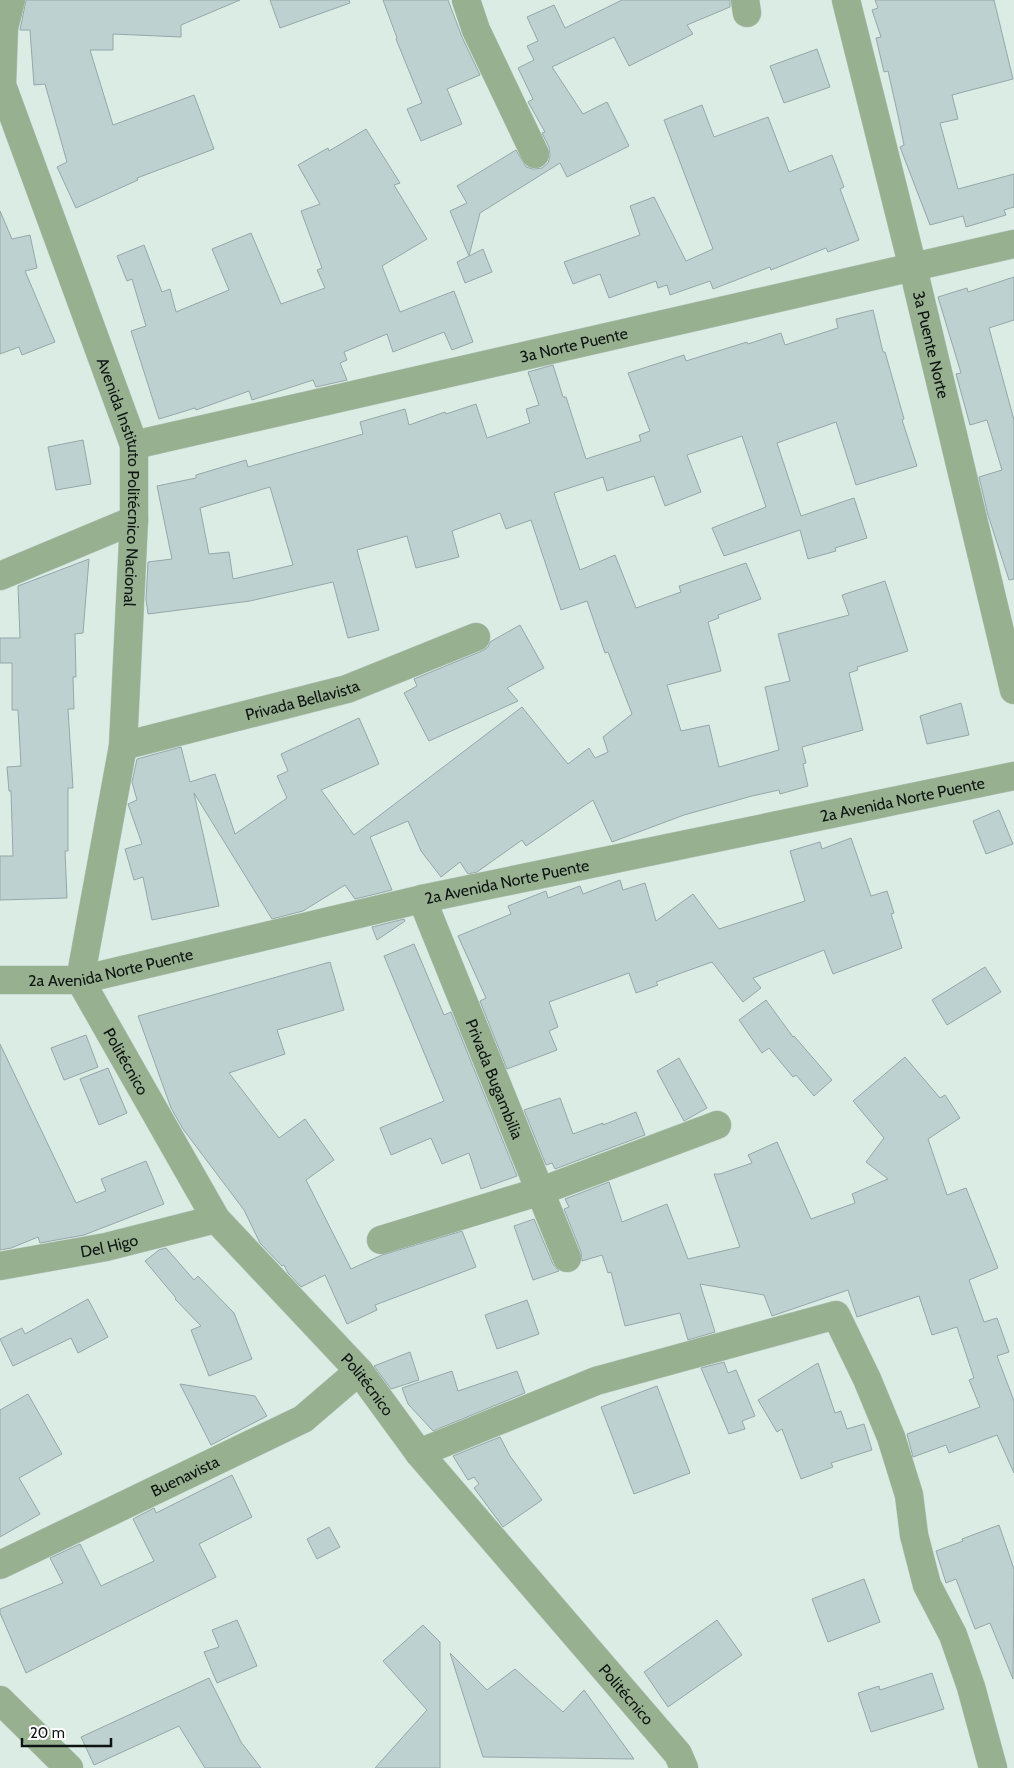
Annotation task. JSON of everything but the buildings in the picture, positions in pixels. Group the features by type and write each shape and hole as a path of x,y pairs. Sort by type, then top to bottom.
{"street":[{"name":"Avenida Instituto Politécnico Nacional","path":"11,0 4,28 2,85 134,445 134,520 123,746 80,980"},
{"path":"466,0 476,30 535,154"},
{"name":"3a Puente Norte","path":"846,0 913,268 1014,690"},
{"name":"3a Norte Puente","path":"134,445 1014,244"},
{"path":"0,576 134,520"},
{"name":"Privada Bellavista","path":"123,746 347,689 476,638"},
{"name":"2a Avenida Norte Puente","path":"0,980 80,980 422,899 1014,776"},
{"name":"Privada Bugambilia","path":"422,899 567,1258"},
{"name":"Politécnico","path":"80,980 216,1219 359,1371 419,1453 678,1754 684,1768"},
{"path":"381,1240 541,1191 717,1124"},
{"name":"Del Higo","path":"0,1266 106,1247 216,1219"},
{"path":"419,1453 596,1381 836,1315 867,1379 891,1437 909,1495 914,1536 927,1585 953,1635 993,1768"},
{"name":"Buenavista","path":"0,1566 303,1419 359,1371"},
{"path":"0,1700 69,1768"}]}
